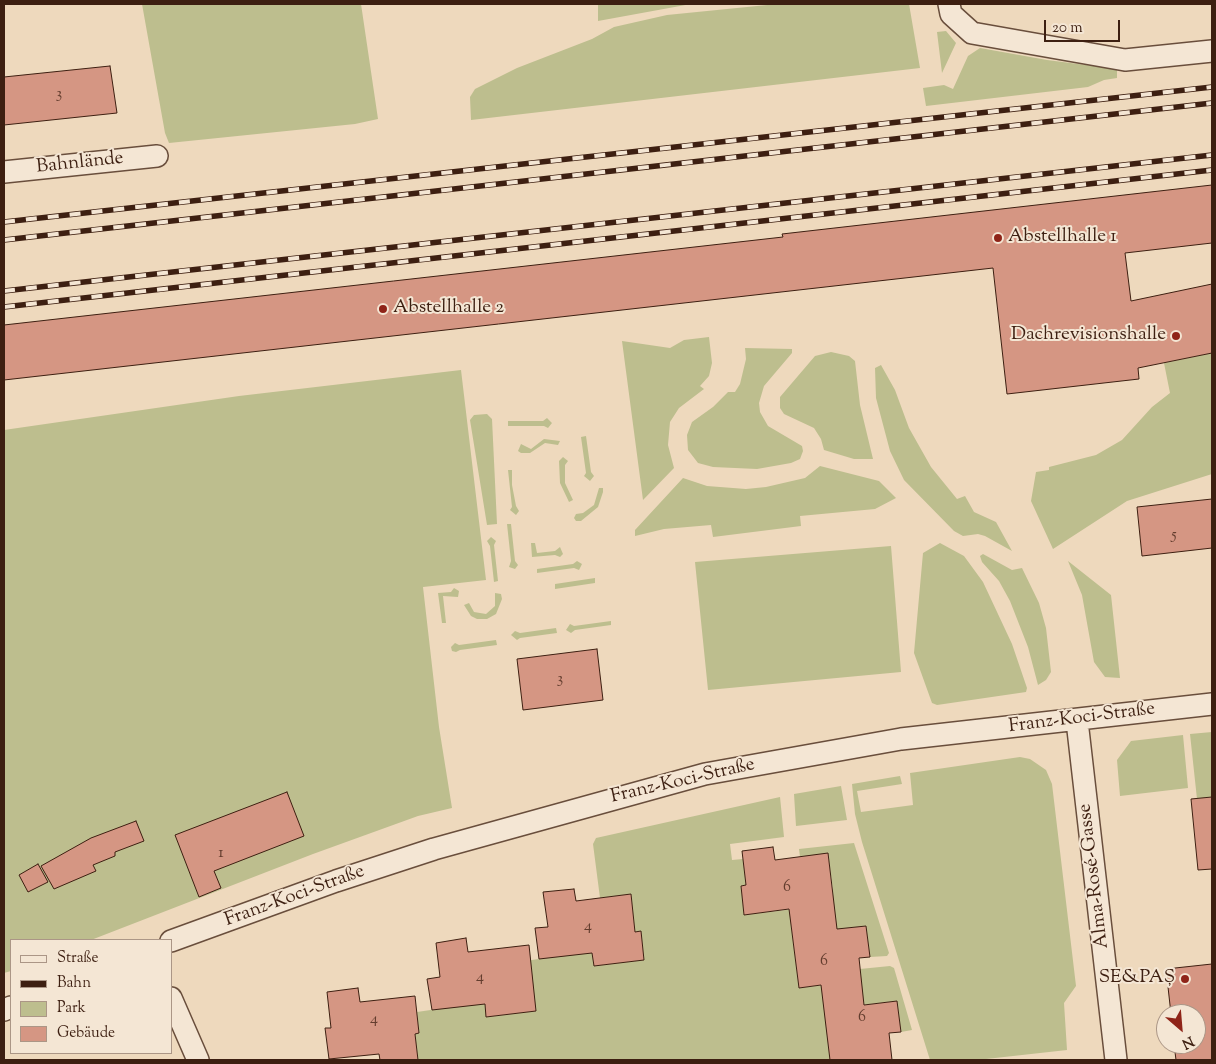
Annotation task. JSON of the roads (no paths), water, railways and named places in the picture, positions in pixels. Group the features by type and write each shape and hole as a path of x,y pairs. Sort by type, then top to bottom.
{"street":[{"path":"950,9 972,33 1125,60 1212,51"},
{"name":"Bahnlände","path":"4,172 157,156"},
{"name":"Franz-Koci-Straße","path":"172,941 336,881 434,849 705,774 901,739 1077,721 1212,704"},
{"name":"Alma-Rosé-Gasse","path":"1077,721 1116,1060"},
{"path":"172,1000 198,1060"}],"railway":[{"path":"4,222 1212,87"},
{"path":"4,240 1212,103"},
{"path":"4,291 1212,155"},
{"path":"4,307 1212,170"}],"place":[{"name":"Abstellhalle 1","path":"998,238"},
{"name":"Abstellhalle 2","path":"383,309"},
{"name":"Dachrevisionshalle","path":"1176,336"},
{"name":"SE&PAŞ","path":"1185,979"}]}
